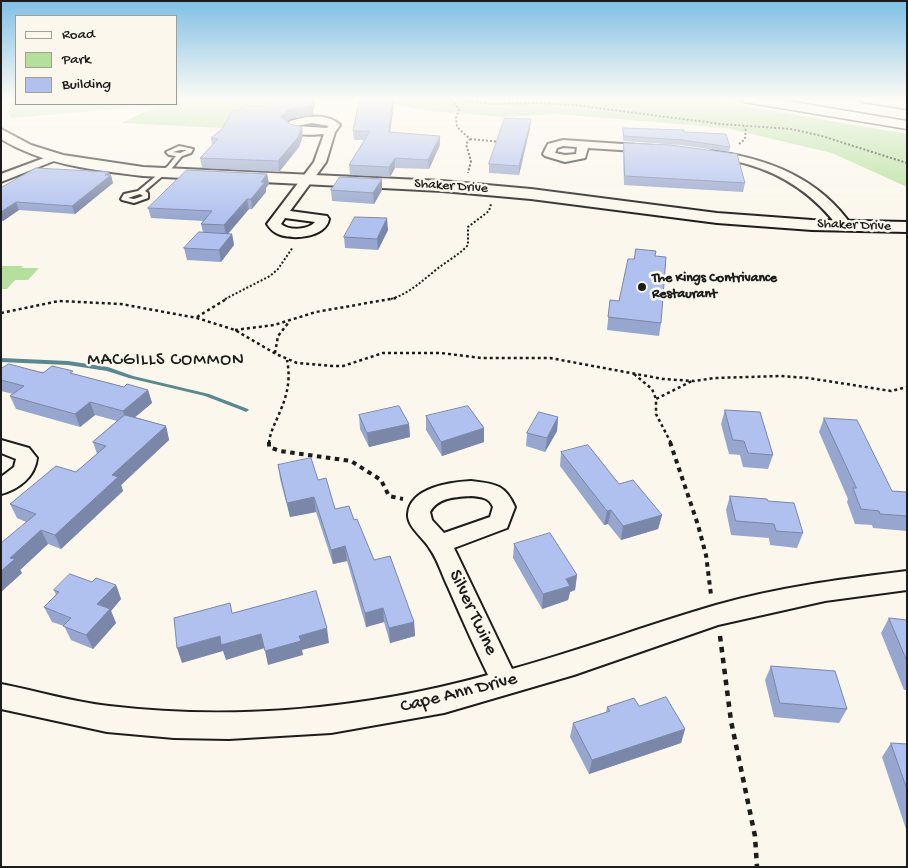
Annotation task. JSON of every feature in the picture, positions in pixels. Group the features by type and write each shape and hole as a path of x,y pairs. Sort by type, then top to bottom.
{"street":[{"name":"Shaker Drive","path":"11,139 22,146 55,157 119,169 487,190 706,217 844,226 907,227"},
{"path":"283,214 311,216 322,219 322,225 303,232 286,231 276,228 274,224 309,179 324,155 328,139"},
{"path":"583,145 667,149"},
{"path":"698,152 740,159 791,177 817,193 844,226"},
{"path":"1,178 55,157"},
{"path":"1,446 22,453 27,458 27,464 23,470 13,480 1,487"},
{"path":"423,504 429,497 478,487 495,493 504,504 504,512 499,522 440,544"},
{"name":"Silver Twine","path":"423,504 419,511 420,519 440,544 505,683"},
{"name":"Cape Ann Drive","path":"1,696 107,719 174,724 229,726 331,720 444,700 574,663 716,615 825,591 907,580"}],"lane":[{"path":"140,192 180,155"}],"path":[{"path":"466,177 471,168 466,150 466,144 470,139 503,142"},
{"path":"830,139 907,163"},
{"path":"235,330 289,321 331,308 383,301 401,296 415,288 438,268 462,252 468,245 468,227 489,211 491,204 499,202"},
{"path":"197,318 225,299 270,276 278,269 303,232"},
{"path":"1,313 59,301 94,301 121,304 197,318 235,330 287,360 297,363 338,366 383,353 441,353 481,358 550,358 663,379 694,380 780,376 808,378 891,391 907,387"},
{"path":"276,354 275,340 281,329 289,321"},
{"path":"287,360 290,372 289,389 271,429 269,447 280,451 351,461 381,480 389,496 423,504"},
{"path":"634,374 652,389 656,399"}],"green space":[{"path":"771,139 907,139 907,187 832,153"},
{"path":"1,266 39,268 28,280 15,280 7,289 1,289"}],"building":[{"path":"215,139 297,139 278,161 200,158 218,139"},
{"path":"365,139 439,139 428,160 395,158 389,167 349,165"},
{"path":"498,139 526,139 519,166 489,164"},
{"path":"660,139 727,139 730,147"},
{"path":"624,143 671,145 737,154 745,183 625,176"},
{"path":"36,168 109,172 105,175 111,175 72,206 16,202 1,212 1,188"},
{"path":"187,170 267,174 261,182 265,182 251,199 247,199 224,225 201,224 212,211 148,208"},
{"path":"340,177 382,179 373,193 331,190"},
{"path":"355,217 387,218 377,239 344,237"},
{"path":"199,232 232,234 219,250 184,248"},
{"path":"636,249 656,251 655,256 666,257 661,323 608,317 610,300 619,301 628,259 634,259"},
{"path":"9,364 43,373 52,366 73,371 70,373 124,387 127,384 148,390 123,411 90,402 75,414 10,396 24,386 1,380 1,369"},
{"path":"399,406 409,424 367,433 359,415"},
{"path":"468,406 484,428 441,442 426,416"},
{"path":"725,410 760,412 773,455 748,453 744,441 733,440"},
{"path":"539,412 558,417 547,438 527,433"},
{"path":"125,415 166,426 112,475 118,477 55,535 41,530 10,558 15,559 1,571 1,543 36,514 10,504 56,466 76,472 106,446 93,442"},
{"path":"824,418 857,420 892,491 906,492 907,516 880,514 879,511 861,509 853,488 856,488"},
{"path":"588,445 619,484 633,480 662,515 623,526 611,510 607,511 561,452"},
{"path":"311,458 318,480 326,478 335,509 349,506 354,520 357,519 374,560 390,556 414,622 389,628 383,608 365,613 345,546 331,550 314,497 287,503 278,465"},
{"path":"730,496 794,503 803,533 776,531 774,524 736,521"},
{"path":"550,533 577,575 566,579 570,586 543,594 514,544"},
{"path":"70,574 92,582 96,578 116,585 97,604 110,609 86,635 63,626 71,618 44,607 59,592 54,590"},
{"path":"316,591 327,628 299,636 301,641 265,651 261,634 221,645 220,636 177,648 174,618 230,603 232,613"},
{"path":"889,618 907,620 907,661"},
{"path":"771,666 835,671 847,709 780,703"},
{"path":"666,697 685,729 592,760 573,723 610,711 607,707 634,698 639,706"},
{"path":"891,743 907,744 907,789"}],"waterway":[{"path":"1,360 68,363 108,369 131,377 207,395 246,410"}],"place":[{"name":"The Kings Contrivance Restaurant","path":"642,287"}],"district":[{"name":"MACGILLS COMMON","path":"166,361"}]}
